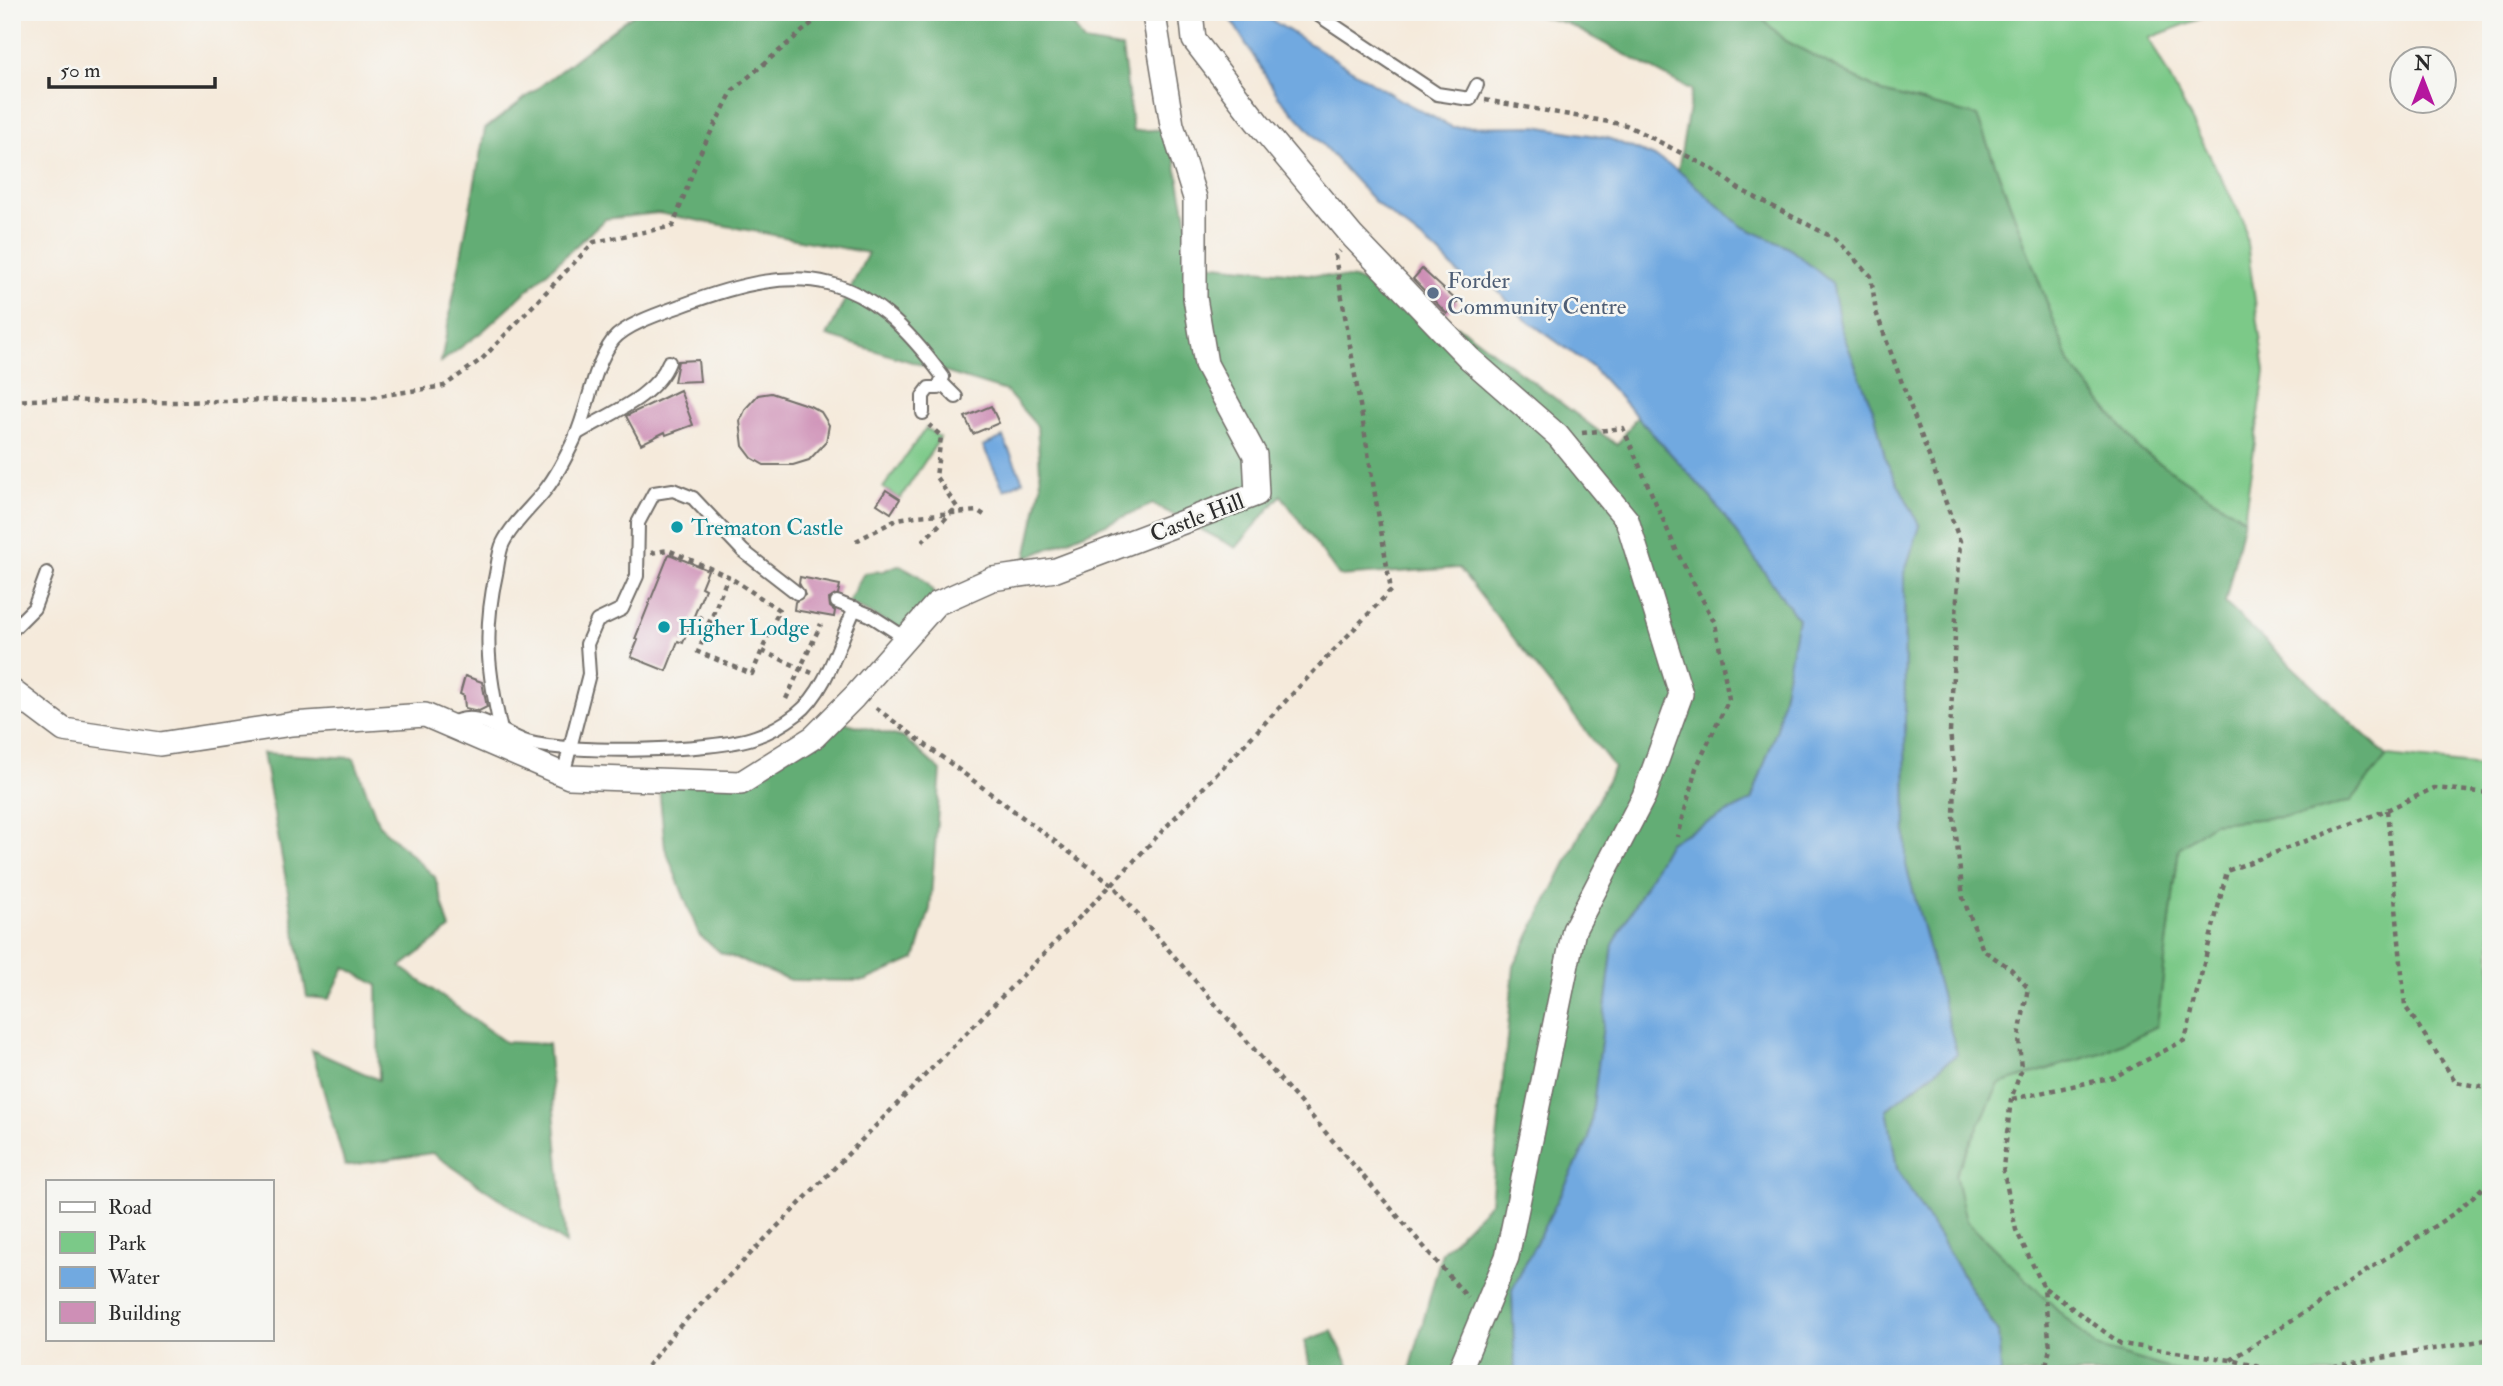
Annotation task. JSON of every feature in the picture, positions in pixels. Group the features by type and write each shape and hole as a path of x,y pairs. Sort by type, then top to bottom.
{"street":[{"path":"1191,12 1195,40 1257,122 1353,237 1469,358 1558,436 1627,520 1681,694 1644,796 1574,930 1507,1257 1458,1374"},
{"name":"Castle Hill","path":"563,775 741,783 814,737 854,697 936,604 992,579 1056,570 1257,494 1255,454 1206,364 1195,298 1195,198 1172,125 1157,13"},
{"path":"12,691 64,730 160,744 292,724 425,715 563,775"}],"lane":[{"path":"1131,12 1157,13"},
{"path":"1314,12 1437,94 1471,99 1477,85"},
{"path":"501,730 488,657 492,592 503,542 549,485 576,433 602,361 614,338 646,319 761,280 803,280 842,286 882,308 922,348 943,377 938,387 929,387 923,396 923,412"},
{"path":"576,433 651,390 663,379 669,362"},
{"path":"941,382 956,397"},
{"path":"563,775 589,674 587,645 597,621 622,610 637,576 638,523 654,493 673,490 693,498 743,551 797,593"},
{"path":"12,630 33,608 47,573"},
{"path":"837,602 855,608 904,638"},
{"path":"449,725 469,717 541,746 570,748 690,748 752,738 798,714 814,696 855,608"}],"path":[{"path":"12,401 127,403 366,398 444,386 482,359 594,242 673,226 699,155 733,90 825,12"},
{"path":"1471,99 1533,106 1626,125 1833,238 1871,276 1880,323 1960,541 1950,732 1955,774 1954,817 1963,898 1983,950 2011,969 2028,988 2020,1036 2021,1071 2011,1099 2003,1168 2016,1230 2044,1288 2050,1348 2044,1374"},
{"path":"642,1374 676,1330 1112,884 1391,590 1335,256 1353,237"},
{"path":"922,542 957,507 936,477 941,436 925,421 923,412"},
{"path":"1558,436 1623,428 1678,554 1715,623 1729,699 1696,768 1678,837"},
{"path":"856,541 898,519 938,512 949,514 978,511 987,517"},
{"path":"637,556 668,550 728,576 779,610 752,674 698,652 728,576"},
{"path":"694,615 710,622"},
{"path":"799,667 821,624"},
{"path":"762,651 823,678"},
{"path":"876,708 1112,884 1483,1314"},
{"path":"2011,1099 2114,1077 2185,1040 2227,871 2387,810 2434,788 2491,793"},
{"path":"2387,810 2405,1006 2456,1082 2491,1089"},
{"path":"2231,1360 2456,1212 2491,1181"},
{"path":"2044,1288 2121,1344 2231,1360 2289,1374 2491,1339"}],"green space":[{"path":"636,12 1065,12 1084,42 1122,48 1133,131 1169,129 1195,263 1355,279 1464,330 1617,445 1637,417 1712,499 1798,619 1777,729 1751,801 1669,842 1613,945 1589,1139 1512,1290 1515,1372 1523,1374 1409,1374 1442,1252 1491,1202 1514,966 1614,767 1459,568 1339,576 1281,495 1236,548 1153,504 1026,558 1041,486 1037,426 1006,391 827,336 868,253 658,213 605,219 483,331 441,362 485,129"},
{"path":"1524,12 1755,12 1786,41 1882,92 1977,116 2070,364 2140,450 2244,519 2225,603 2387,756 2351,801 2303,815 2213,823 2179,848 2157,1026 2104,1052 1999,1084 1955,1174 1966,1221 2096,1347 2188,1374 2001,1374 1998,1332 1897,1169 1887,1109 1957,1054 1906,865 1904,573 1920,526 1886,461 1875,415 1841,329 1832,283 1789,248 1741,226 1678,171 1692,90 1566,23"},
{"path":"1755,12 2218,12 2149,38 2244,222 2265,372 2244,519 2140,450 2070,364 1977,116 1882,92 1786,41"},
{"path":"926,428 940,438 900,499 883,488"},
{"path":"898,565 926,582 935,599 905,632 848,602 864,573 883,571"},
{"path":"839,721 904,738 941,771 930,909 915,959 865,981 790,980 721,953 699,935 665,848 658,777 738,777"},
{"path":"263,753 354,758 379,825 435,877 450,929 401,967 505,1042 548,1044 566,1244 432,1153 345,1166 312,1050 379,1080 377,985 345,967 329,999 307,997"},
{"path":"2387,756 2491,767 2491,1374 2188,1374 2096,1347 1966,1221 1955,1175 1999,1084 2104,1052 2157,1026 2179,848 2213,823 2303,815 2351,801"},
{"path":"1332,1331 1353,1374 1311,1374 1305,1341"}],"water":[{"path":"1233,12 1265,16 1402,101 1452,127 1535,126 1608,138 1657,158 1679,171 1741,226 1789,248 1832,283 1841,329 1875,415 1886,461 1920,526 1904,573 1906,865 1957,1054 1887,1109 1897,1169 1998,1333 2001,1374 1515,1372 1512,1290 1589,1139 1613,945 1669,842 1751,801 1777,729 1798,619 1712,499 1592,367 1525,319 1489,282 1471,287 1440,254 1376,203 1278,96 1230,18"},
{"path":"1003,437 1023,481 1004,490 983,446"}],"building":[{"name":"Forder Community Centre","path":"1422,269 1458,302 1447,314 1413,279"},
{"path":"698,360 700,381 674,382 678,361"},
{"path":"680,390 693,425 666,435 665,432 641,444 626,416"},
{"name":"Trematon Castle","path":"771,393 821,412 829,425 826,442 809,460 793,465 764,465 752,458 743,446 740,421 746,408 758,395"},
{"path":"991,406 999,423 973,434 965,417"},
{"path":"886,490 900,499 891,513 877,504"},
{"name":"Higher Lodge","path":"669,554 708,570 701,587 705,589 683,643 678,641 666,671 631,657 638,640 635,639"},
{"path":"800,577 840,585 838,594 829,599 830,607 835,611 834,617 794,610 795,602 805,595 799,583"},
{"path":"465,676 482,682 487,707 479,711 465,708 464,696 460,694"}],"place":[{"name":"Forder Community Centre","path":"1433,293"},
{"name":"Trematon Castle","path":"677,527"},
{"name":"Higher Lodge","path":"664,627"}]}
